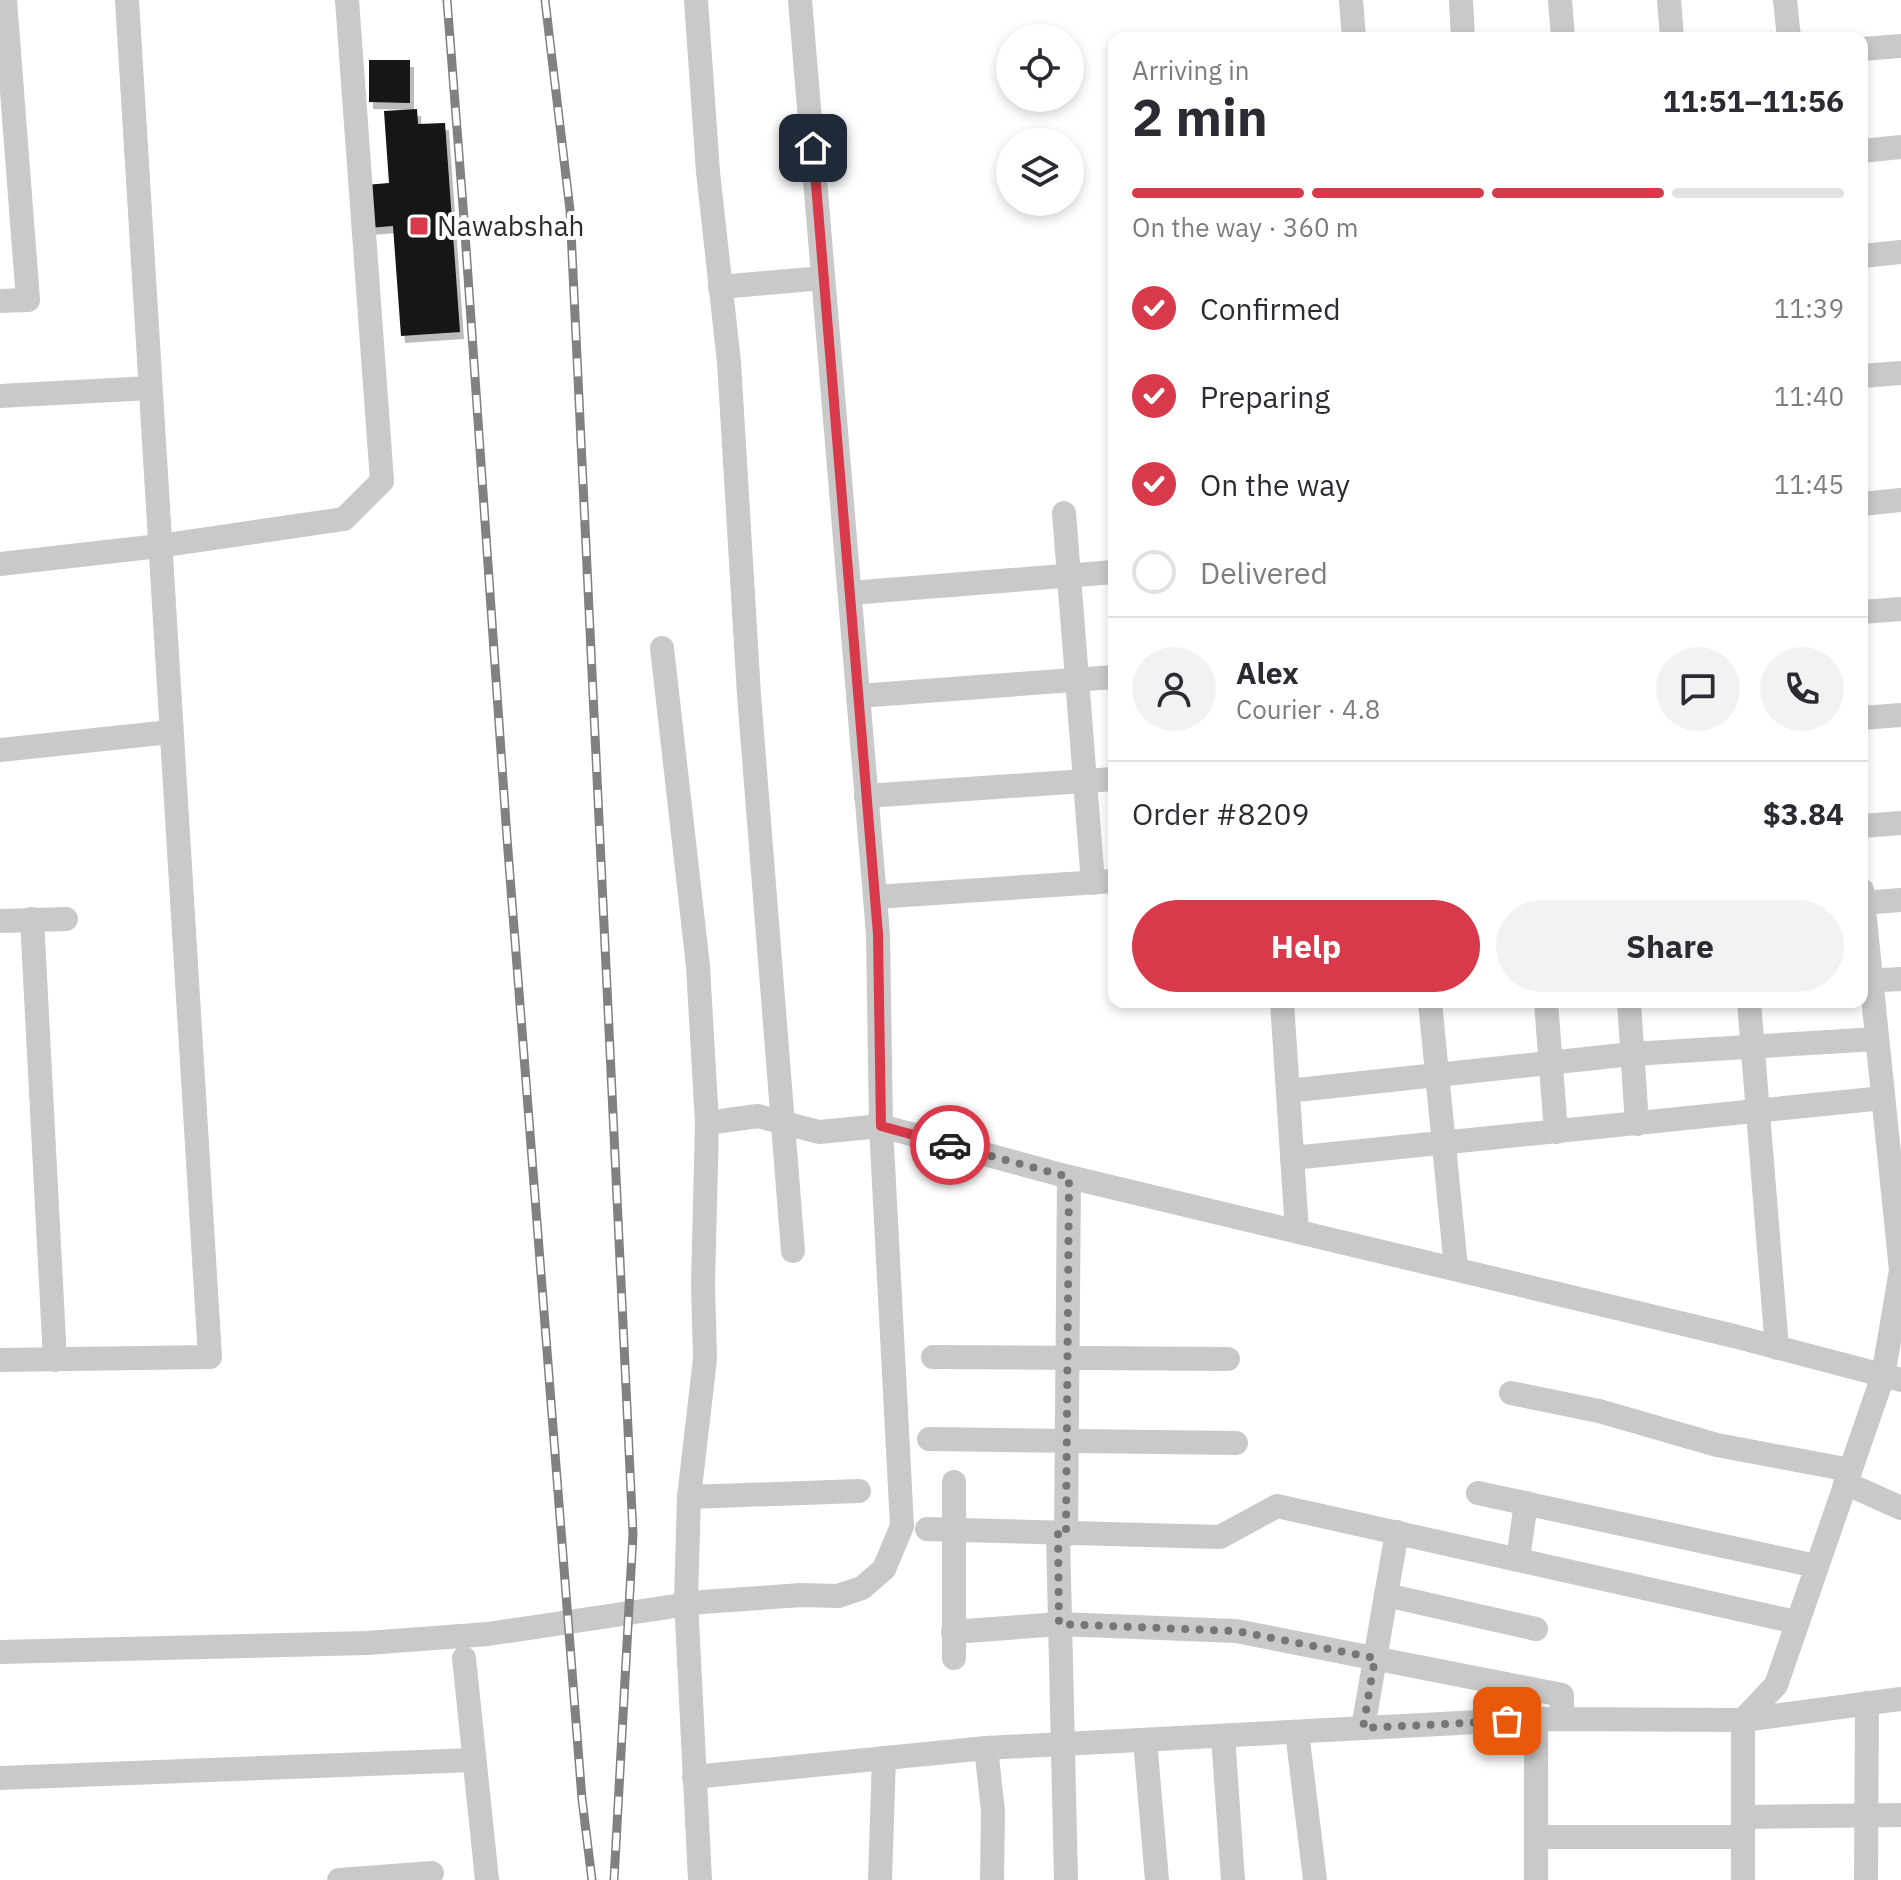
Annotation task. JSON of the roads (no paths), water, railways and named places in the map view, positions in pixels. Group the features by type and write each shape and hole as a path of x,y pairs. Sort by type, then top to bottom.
{"street":[{"path":"0,301 28,300 5,0"},
{"path":"0,1360 210,1357 127,0"},
{"path":"0,564 159,546 344,519 382,481 347,0"},
{"path":"696,0 708,172 729,362 749,695 793,1251"},
{"path":"0,1652 291,1646 473,1636 702,1602 802,1595 838,1596 862,1588 884,1569 902,1526 881,1126 878,934 800,0"},
{"path":"1351,0 1354,32"},
{"path":"1461,0 1463,32"},
{"path":"1560,0 1563,32"},
{"path":"1669,0 1672,32"},
{"path":"1785,0 1788,32"},
{"path":"1868,49 1901,46"},
{"path":"1868,150 1901,147"},
{"path":"1868,255 1901,252"},
{"path":"720,287 823,278"},
{"path":"1868,376 1901,373"},
{"path":"0,396 150,388"},
{"path":"1868,503 1901,500"},
{"path":"875,897 1104,882 1085,782 1064,513"},
{"path":"850,593 1108,573"},
{"path":"1868,612 1901,609"},
{"path":"662,648 698,966 707,1123 703,1284 705,1359 689,1497 686,1600 700,1880"},
{"path":"858,696 1108,678"},
{"path":"1868,718 1901,715"},
{"path":"0,750 170,732"},
{"path":"866,796 1108,780"},
{"path":"1868,826 1901,823"},
{"path":"1868,898 1901,900"},
{"path":"32,919 55,1360"},
{"path":"0,921 66,919"},
{"path":"1868,980 1901,979"},
{"path":"1743,1880 1743,1720 1776,1685 1848,1477 1892,1378 1901,1270 1898,1208 1883,1098 1890,1062 1877,1039 1868,986"},
{"path":"1282,1008 1297,1231"},
{"path":"1431,1008 1456,1268"},
{"path":"1546,1008 1556,1132"},
{"path":"1629,1008 1637,1124"},
{"path":"1750,1008 1777,1348"},
{"path":"1288,1091 1632,1054 1877,1039"},
{"path":"1292,1158 1883,1098"},
{"path":"707,1123 758,1116 819,1132 881,1126 1069,1177 1456,1268 1892,1378"},
{"path":"1066,1880 1059,1624 1067,1442 1069,1177"},
{"path":"933,1357 1228,1359"},
{"path":"1511,1393 1599,1411 1717,1445 1848,1477 1901,1508"},
{"path":"929,1439 1236,1443"},
{"path":"954,1482 954,1658"},
{"path":"689,1497 859,1491"},
{"path":"1478,1493 1816,1566"},
{"path":"1518,1559 1526,1503"},
{"path":"927,1529 1220,1537 1277,1506 1796,1622"},
{"path":"1363,1728 1397,1532"},
{"path":"1386,1595 1536,1629"},
{"path":"953,1632 1059,1624 1236,1631 1562,1695 1562,1719"},
{"path":"464,1658 487,1880"},
{"path":"694,1777 986,1748 1536,1719 1743,1720 1901,1699"},
{"path":"1866,1880 1867,1703"},
{"path":"1536,1719 1536,1880"},
{"path":"1297,1732 1315,1880"},
{"path":"1223,1736 1233,1880"},
{"path":"1145,1740 1157,1880"},
{"path":"986,1748 993,1811 992,1880"},
{"path":"880,1880 884,1758"},
{"path":"0,1778 474,1760"},
{"path":"1536,1837 1743,1827 1901,1815"},
{"path":"339,1880 432,1873"}],"railway":[{"path":"447,0 507,838 582,1799 592,1880"},
{"path":"545,0 570,210 633,1534 614,1880"}],"place":[{"name":"Nawabshah","path":"419,226"}]}
